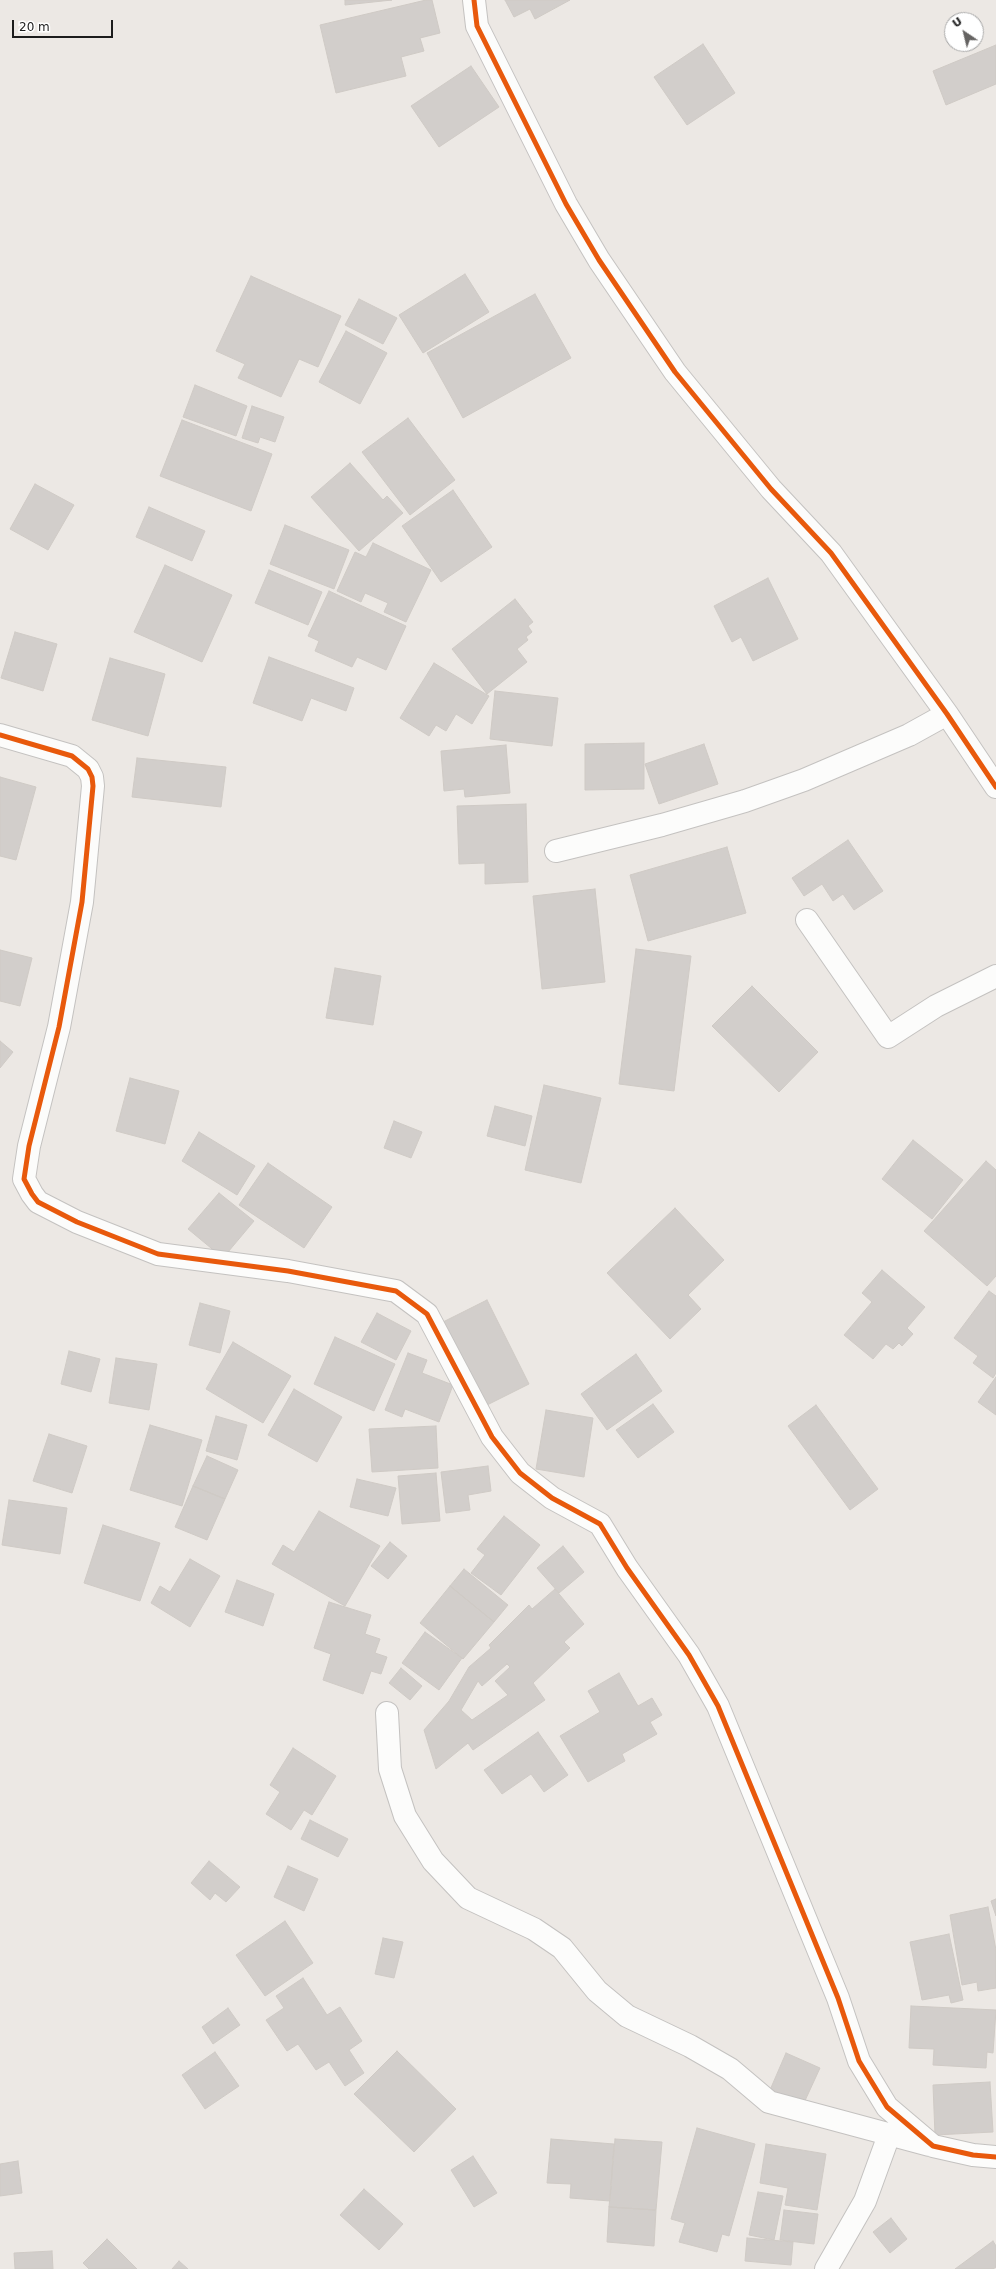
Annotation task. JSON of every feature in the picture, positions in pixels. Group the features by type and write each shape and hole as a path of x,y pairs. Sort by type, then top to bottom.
{"street":[{"path":"474,0 477,26 566,204 599,260 675,372 771,489 831,553 947,714 996,787"},
{"path":"556,851 662,825 746,801 804,780 909,735 947,714"},
{"path":"0,735 72,756 88,769 92,777 93,786 82,902 59,1027 27,1159 24,1179 32,1194 38,1202 76,1222 158,1254 288,1271 396,1291 428,1314 492,1436 520,1474 558,1502 600,1524 627,1568 688,1655 718,1706 751,1784 838,1998 859,2061 887,2107 933,2146"},
{"path":"806,920 888,1036 936,1006 996,976"},
{"path":"387,1713 390,1769 405,1816 433,1861 468,1898 534,1928 562,1948 597,1991 627,2016 690,2046 730,2069 769,2102 933,2146 973,2155 996,2157"},
{"path":"826,2269 865,2201 889,2134"}],"building":[{"path":"345,0 392,0 345,5"},
{"path":"426,0 432,0 440,33 420,38 424,51 401,57 406,76 336,93 320,25"},
{"path":"505,0 570,0 535,19 530,9 514,17"},
{"path":"703,44 735,93 687,125 654,77"},
{"path":"996,45 996,84 946,105 933,71 979,52 984,52 984,50"},
{"path":"471,66 499,107 439,147 411,106"},
{"path":"465,274 489,312 423,353 399,315"},
{"path":"251,276 341,316 318,367 299,359 281,397 238,378 245,364 216,351"},
{"path":"535,294 571,358 463,418 427,353"},
{"path":"359,299 397,318 383,344 345,325"},
{"path":"346,331 387,353 360,404 319,382"},
{"path":"195,385 247,406 236,436 183,417"},
{"path":"252,406 284,417 275,442 260,437 258,443 242,438"},
{"path":"408,418 455,480 410,515 362,452"},
{"path":"182,420 272,454 251,511 160,476"},
{"path":"350,463 383,500 387,496 403,513 359,551 311,497"},
{"path":"35,484 74,505 48,550 10,529"},
{"path":"453,490 492,547 441,582 402,526"},
{"path":"149,507 205,531 192,561 136,537"},
{"path":"285,525 349,550 334,589 270,564"},
{"path":"373,543 431,570 406,622 384,612 388,603 365,593 361,602 337,591 355,552 366,557"},
{"path":"165,565 232,595 202,662 134,632"},
{"path":"269,570 322,592 308,625 255,603"},
{"path":"768,578 798,639 753,661 741,637 732,642 714,606"},
{"path":"329,591 406,626 386,670 357,657 352,667 315,651 319,641 308,636"},
{"path":"515,599 533,622 528,626 532,632 526,637 528,640 517,649 527,662 487,694 452,649"},
{"path":"15,632 57,644 43,691 1,678"},
{"path":"269,657 354,688 346,711 311,698 302,721 253,703"},
{"path":"110,658 165,674 148,736 92,720"},
{"path":"434,663 489,696 472,724 456,714 446,731 436,725 429,736 400,718"},
{"path":"495,691 558,698 552,746 490,739"},
{"path":"644,743 644,789 585,790 585,744"},
{"path":"704,744 718,784 659,804 645,764"},
{"path":"506,745 510,793 465,797 464,789 444,791 441,751"},
{"path":"137,758 226,767 221,807 132,797"},
{"path":"0,777 36,787 16,860 0,856"},
{"path":"526,804 528,882 485,884 485,863 459,864 457,806"},
{"path":"848,840 883,891 854,910 843,894 833,901 822,884 804,896 792,878"},
{"path":"727,847 746,913 648,941 630,875"},
{"path":"595,889 605,982 542,989 533,896"},
{"path":"636,949 691,956 674,1091 619,1084"},
{"path":"0,950 32,958 20,1006 0,1001"},
{"path":"335,968 381,976 373,1025 326,1018"},
{"path":"752,986 818,1052 779,1092 712,1026"},
{"path":"0,1041 13,1052 0,1068"},
{"path":"130,1078 179,1091 165,1144 116,1131"},
{"path":"544,1085 601,1098 581,1183 525,1170"},
{"path":"495,1106 532,1116 525,1146 487,1136"},
{"path":"394,1121 422,1132 411,1158 384,1148"},
{"path":"199,1132 255,1166 237,1195 182,1161"},
{"path":"913,1140 963,1180 932,1219 882,1179"},
{"path":"986,1161 996,1170 996,1276 987,1286 924,1231"},
{"path":"268,1163 332,1207 304,1248 239,1205"},
{"path":"219,1193 254,1221 223,1258 188,1229"},
{"path":"675,1208 724,1260 688,1295 701,1309 670,1339 607,1273"},
{"path":"882,1270 925,1307 907,1328 913,1334 902,1346 899,1343 893,1349 886,1344 873,1359 844,1335 872,1302 862,1293"},
{"path":"989,1291 996,1296 996,1373 993,1378 973,1363 978,1356 954,1338"},
{"path":"487,1300 529,1384 485,1406 443,1322"},
{"path":"200,1303 230,1311 220,1353 189,1345"},
{"path":"377,1313 411,1331 396,1360 361,1342"},
{"path":"335,1337 395,1364 374,1411 314,1384"},
{"path":"233,1342 291,1376 263,1423 206,1389"},
{"path":"69,1351 100,1359 91,1392 61,1384"},
{"path":"408,1353 427,1360 422,1373 453,1385 439,1422 405,1409 402,1417 385,1410"},
{"path":"636,1354 662,1391 607,1430 581,1394"},
{"path":"116,1358 157,1364 149,1410 109,1403"},
{"path":"996,1377 996,1415 978,1402"},
{"path":"294,1389 342,1417 317,1462 268,1435"},
{"path":"653,1404 674,1432 638,1458 616,1430"},
{"path":"816,1405 878,1489 850,1510 788,1426"},
{"path":"546,1410 593,1418 584,1477 536,1469"},
{"path":"216,1416 247,1425 237,1460 206,1451"},
{"path":"150,1425 202,1440 182,1506 130,1490"},
{"path":"436,1426 438,1468 372,1472 369,1429"},
{"path":"49,1434 87,1446 72,1493 33,1481"},
{"path":"207,1456 238,1470 225,1499 193,1486"},
{"path":"488,1466 491,1491 468,1495 470,1510 446,1513 441,1472"},
{"path":"436,1473 440,1521 402,1524 398,1476"},
{"path":"357,1479 396,1488 388,1516 350,1507"},
{"path":"193,1486 225,1499 207,1540 175,1527"},
{"path":"9,1500 67,1508 60,1554 2,1545"},
{"path":"319,1511 380,1546 345,1606 272,1564 283,1545 294,1552"},
{"path":"504,1516 540,1545 501,1595 471,1573 485,1555 477,1549"},
{"path":"103,1525 160,1543 140,1601 84,1583"},
{"path":"390,1542 407,1556 388,1579 371,1566"},
{"path":"563,1546 584,1572 559,1593 537,1568"},
{"path":"190,1559 220,1576 190,1627 151,1603 160,1586 170,1592"},
{"path":"464,1569 508,1605 494,1622 450,1586"},
{"path":"237,1580 274,1594 263,1626 225,1612"},
{"path":"450,1586 494,1622 463,1659 420,1623"},
{"path":"555,1589 584,1624 564,1642 570,1648 533,1683 545,1700 473,1750 468,1743 436,1769 424,1730 449,1701 469,1667 491,1648 489,1645 529,1605 532,1609","holes":["507,1664 510,1667 495,1681 508,1695 472,1720 461,1710 478,1681 482,1686"]},
{"path":"329,1602 371,1615 365,1634 380,1639 375,1653 387,1657 381,1674 371,1671 363,1694 323,1680 331,1654 314,1648"},
{"path":"425,1632 462,1658 439,1690 402,1663"},
{"path":"401,1668 422,1686 410,1700 389,1683"},
{"path":"619,1673 638,1706 652,1698 662,1715 650,1722 657,1734 622,1754 625,1761 588,1782 560,1736 600,1712 588,1691"},
{"path":"538,1732 568,1775 544,1792 531,1774 502,1794 484,1770"},
{"path":"293,1748 336,1776 312,1815 304,1810 291,1830 266,1814 280,1792 270,1785"},
{"path":"310,1820 348,1839 338,1857 301,1839"},
{"path":"209,1861 240,1887 226,1902 215,1893 210,1900 191,1883"},
{"path":"288,1866 318,1879 304,1911 274,1897"},
{"path":"996,1899 996,1916 991,1901"},
{"path":"988,1907 996,1950 996,1988 978,1991 977,1982 962,1985 950,1915"},
{"path":"285,1921 313,1963 265,1996 236,1955"},
{"path":"949,1934 963,2000 951,2003 949,1995 922,2000 910,1942"},
{"path":"383,1938 403,1942 394,1978 375,1974"},
{"path":"303,1978 327,2015 340,2007 362,2041 349,2050 364,2073 345,2086 329,2062 316,2070 298,2044 287,2051 266,2020 284,2008 276,1996"},
{"path":"911,2006 996,2010 993,2053 987,2052 986,2068 933,2065 934,2049 909,2048"},
{"path":"228,2008 240,2025 213,2044 202,2027"},
{"path":"397,2051 456,2109 414,2152 354,2094"},
{"path":"215,2052 239,2086 205,2109 182,2075"},
{"path":"786,2053 820,2068 803,2105 770,2090"},
{"path":"990,2082 993,2132 935,2135 933,2085"},
{"path":"697,2128 755,2144 729,2236 722,2234 717,2252 679,2242 685,2223 671,2219"},
{"path":"551,2139 614,2144 610,2201 570,2198 571,2184 547,2183"},
{"path":"615,2139 662,2142 656,2210 609,2207"},
{"path":"766,2144 826,2154 817,2210 785,2205 788,2188 760,2183"},
{"path":"473,2156 497,2193 474,2207 451,2170"},
{"path":"18,2161 22,2193 0,2196 0,2164"},
{"path":"364,2189 403,2224 379,2250 340,2215"},
{"path":"758,2192 783,2196 774,2240 749,2235"},
{"path":"609,2207 656,2210 654,2246 607,2242"},
{"path":"784,2210 818,2214 814,2244 780,2240"},
{"path":"891,2218 907,2239 890,2253 873,2232"},
{"path":"747,2238 793,2242 791,2265 745,2261"},
{"path":"107,2239 137,2269 89,2269 83,2263"},
{"path":"993,2241 996,2246 996,2267 993,2269 955,2269"},
{"path":"52,2251 53,2269 15,2269 14,2253"},
{"path":"179,2261 188,2269 172,2269"}],"cycle path":[{"path":"474,0 477,26 566,204 599,260 675,372 771,489 831,553 947,714 996,787"},
{"path":"0,735 72,756 88,769 92,777 93,786 82,902 59,1027 29,1146 24,1179 32,1194 38,1202 77,1222 158,1254 288,1271 396,1291 427,1314 492,1437 520,1473 552,1498 600,1524 627,1568 689,1655 718,1706 838,1998 859,2061 887,2107 933,2146 973,2155 996,2157"}]}
